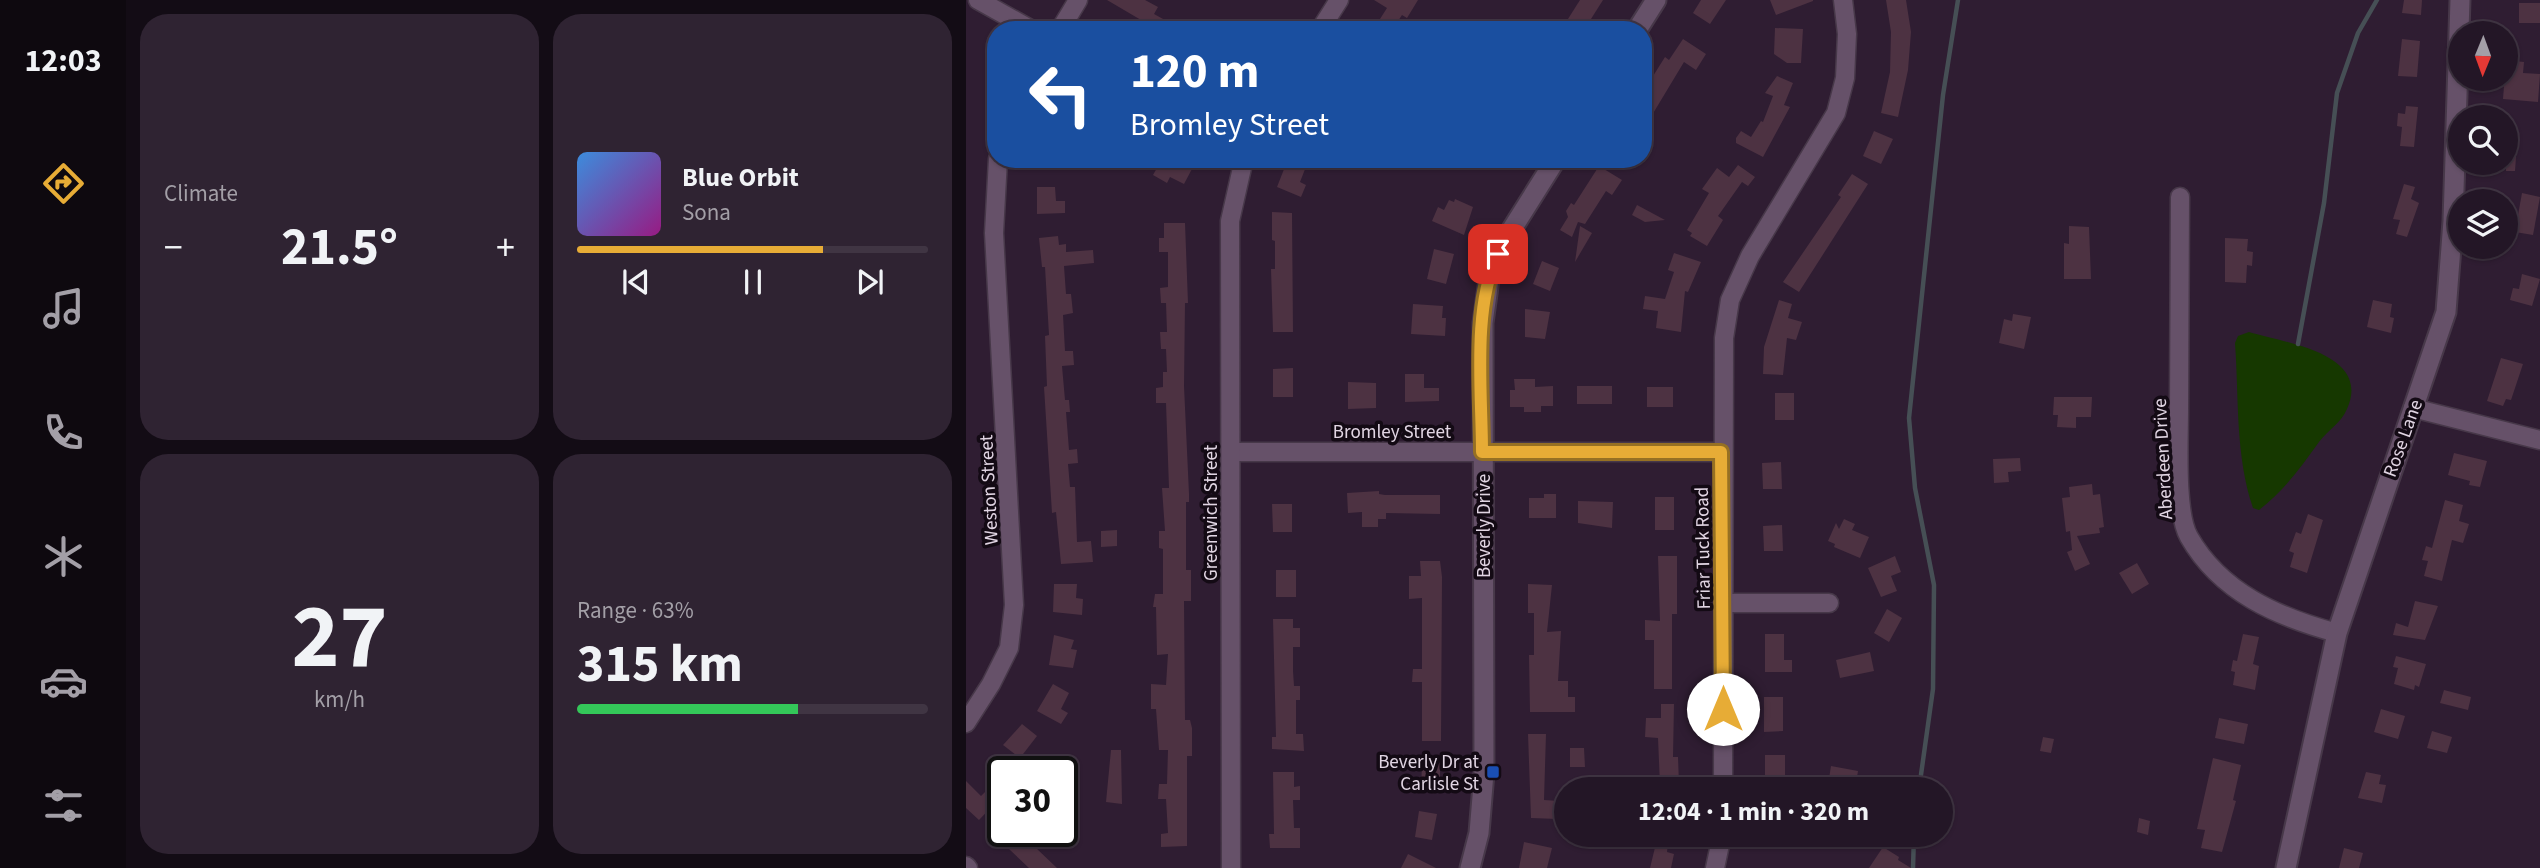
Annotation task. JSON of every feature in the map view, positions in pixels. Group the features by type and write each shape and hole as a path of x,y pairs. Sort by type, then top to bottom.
{"street":[{"path":"978,0 1016,21"},
{"path":"1065,21 1078,0"},
{"path":"1326,21 1339,0"},
{"path":"1643,21 1656,0"},
{"name":"Friar Tuck Road","path":"1723,777 1721,452 1724,338 1730,300 1750,256 1836,113 1845,78 1847,34 1843,0"},
{"name":"Rose Lane","path":"2286,868 2337,633 2445,312 2451,269 2460,0"},
{"name":"Weston Street","path":"966,723 1009,648 1014,605 994,233 998,168"},
{"name":"Greenwich Street","path":"1231,868 1230,221 1242,168"},
{"name":"Beverly Drive","path":"1470,868 1479,833 1484,773 1483,323 1490,272 1507,237 1550,168"},
{"name":"Aberdeen Drive","path":"2180,197 2179,460 2188,535 2210,567 2247,598 2292,621 2337,633"},
{"path":"2413,408 2540,440"},
{"name":"Bromley Street","path":"1231,452 1721,452"},
{"path":"1724,603 1829,603"},
{"path":"1715,868 1719,847"}],"green space":[{"path":"2249,332 2321,354 2336,363 2347,375 2351,390 2347,409 2341,418 2284,487 2259,510 2253,508 2247,488 2239,426 2235,343 2238,336"}],"building":[{"path":"1107,0 1145,0 1158,7 1154,14 1167,21 1143,21"},
{"path":"1374,0 1418,0 1407,18 1402,15 1398,21 1379,21 1387,8"},
{"path":"1580,0 1603,0 1590,21 1567,21"},
{"path":"1701,0 1726,0 1710,24 1693,13"},
{"path":"1770,0 1813,0 1813,1 1776,15"},
{"path":"1886,0 1906,0 1911,32 1908,70 1898,117 1881,113 1890,72 1891,32"},
{"path":"2404,0 2422,0 2421,15 2402,13"},
{"path":"2519,3 2540,3 2540,23 2519,23"},
{"path":"1775,28 1803,29 1801,63 1787,63 1774,54"},
{"path":"1683,39 1706,54 1696,70 1684,62 1652,115 1652,78 1665,57 1669,60"},
{"path":"2402,39 2420,41 2417,77 2398,76"},
{"path":"2518,61 2524,62 2523,73 2540,74 2538,102 2503,99 2504,91 2518,91"},
{"path":"1777,76 1793,83 1784,105 1790,107 1763,157 1736,143 1736,138 1741,131 1751,137 1761,121 1763,122 1773,96 1765,93"},
{"path":"2406,106 2418,107 2414,147 2400,146 2402,127 2397,126 2398,113 2405,114"},
{"path":"1874,131 1893,139 1881,164 1863,156"},
{"path":"1738,165 1755,177 1748,186 1742,182 1718,216 1723,220 1707,246 1690,236 1692,233 1687,230 1709,193 1702,189 1717,168 1729,177"},
{"path":"1157,168 1192,168 1184,184 1170,177 1167,183 1153,175"},
{"path":"1284,168 1305,168 1300,182 1306,185 1301,197 1277,187"},
{"path":"1598,168 1622,180 1612,195 1606,191 1585,224 1578,222 1572,237 1560,230 1568,217 1566,211 1571,203 1574,205"},
{"path":"1852,174 1868,184 1799,292 1783,282 1841,197 1838,195"},
{"path":"2404,184 2415,187 2411,199 2419,203 2407,237 2396,234 2400,220 2393,219"},
{"path":"1037,187 1055,187 1056,201 1065,201 1065,213 1037,214"},
{"path":"2522,193 2540,197 2533,235 2518,232"},
{"path":"1455,199 1473,207 1464,235 1432,221 1438,207 1444,210 1449,200 1454,202"},
{"path":"1637,205 1665,220 1645,222 1632,215"},
{"path":"1272,212 1292,213 1293,332 1273,332 1271,269 1275,269 1275,241 1272,240"},
{"path":"1164,223 1185,223 1188,303 1185,303 1184,386 1189,494 1189,502 1186,502 1186,570 1191,570 1191,601 1184,601 1185,720 1190,720 1192,728 1192,756 1187,756 1187,846 1161,847 1161,834 1168,833 1166,799 1158,799 1159,784 1167,784 1168,750 1159,750 1156,709 1151,709 1151,684 1166,685 1168,654 1157,655 1156,607 1153,607 1155,594 1163,594 1163,549 1159,548 1159,531 1165,531 1162,488 1169,488 1166,403 1156,403 1156,388 1163,387 1163,372 1167,372 1166,349 1161,349 1160,332 1167,332 1166,303 1161,303 1160,288 1168,287 1168,252 1159,252 1159,238 1164,238"},
{"path":"1580,226 1592,233 1575,262"},
{"path":"2069,226 2089,227 2091,279 2064,279 2064,243 2069,244"},
{"path":"1058,236 1059,245 1066,244 1066,252 1093,250 1094,263 1064,266 1066,294 1071,294 1073,313 1063,315 1065,351 1073,351 1074,365 1062,366 1065,400 1069,400 1070,412 1066,412 1069,450 1077,449 1078,463 1068,464 1070,487 1075,487 1077,542 1091,541 1093,562 1061,564 1056,512 1052,513 1044,387 1047,386 1045,336 1049,335 1045,267 1042,267 1039,238"},
{"path":"2225,238 2248,239 2247,251 2253,252 2252,266 2247,265 2246,283 2225,282"},
{"path":"1434,249 1454,254 1446,284 1427,279"},
{"path":"1674,253 1701,262 1688,292 1685,291 1681,332 1656,328 1658,311 1643,309 1645,296 1665,299 1674,272 1668,270"},
{"path":"1542,261 1559,268 1550,291 1533,284"},
{"path":"2522,274 2540,279 2532,306 2510,300 2513,288 2519,289"},
{"path":"1779,300 1792,304 1788,318 1802,322 1796,340 1787,338 1783,375 1763,374 1764,347"},
{"path":"2373,300 2392,304 2390,317 2394,318 2391,333 2367,327"},
{"path":"1413,304 1443,306 1442,318 1446,318 1445,336 1411,334"},
{"path":"1525,309 1550,312 1545,339 1525,337"},
{"path":"2013,314 2031,317 2024,349 1999,343 2004,319 2012,321"},
{"path":"2501,358 2523,364 2511,400 2506,399 2503,406 2487,401"},
{"path":"1293,368 1293,397 1273,397 1273,369"},
{"path":"1405,374 1424,374 1424,388 1439,388 1439,401 1405,402"},
{"path":"1514,379 1535,379 1535,387 1553,386 1553,406 1541,406 1541,412 1524,412 1524,407 1510,407 1510,390 1515,390"},
{"path":"1348,382 1376,383 1376,408 1348,409"},
{"path":"1577,386 1612,386 1612,404 1577,404"},
{"path":"1647,387 1673,387 1673,407 1647,407"},
{"path":"1775,393 1794,393 1794,420 1775,420"},
{"path":"2054,397 2092,397 2091,417 2076,417 2076,428 2057,427 2058,415 2053,415"},
{"path":"2454,453 2487,461 2480,487 2469,485 2470,481 2448,475"},
{"path":"2020,458 2021,471 2008,472 2009,482 1994,483 1993,459"},
{"path":"1781,462 1782,489 1763,489 1762,463"},
{"path":"2092,484 2093,495 2100,494 2104,527 2099,528 2100,533 2077,536 2090,564 2075,571 2067,552 2072,550 2070,531 2066,532 2062,498 2070,497 2069,487"},
{"path":"1379,491 1379,494 1385,495 1440,495 1440,514 1386,513 1386,519 1378,519 1378,527 1362,527 1362,512 1348,513 1347,493"},
{"path":"1544,494 1556,494 1556,518 1529,518 1529,498 1544,498"},
{"path":"1655,497 1674,497 1674,530 1655,530"},
{"path":"2445,500 2463,505 2459,521 2469,524 2463,543 2452,540 2442,581 2424,576 2428,561 2422,560 2426,546 2432,548"},
{"path":"1578,501 1613,502 1612,528 1578,523"},
{"path":"1272,504 1292,504 1292,532 1273,532"},
{"path":"2308,514 2323,520 2307,573 2290,567 2294,553 2289,551 2296,532 2301,534"},
{"path":"1844,519 1855,524 1852,530 1869,537 1860,558 1834,547 1835,544 1828,541 1836,523 1839,529"},
{"path":"1782,525 1783,551 1764,551 1763,526"},
{"path":"1117,530 1117,546 1101,547 1101,531"},
{"path":"1658,556 1677,556 1677,614 1672,614 1672,689 1654,689 1654,640 1645,640 1645,620 1660,621"},
{"path":"1895,556 1901,572 1891,576 1897,591 1881,597 1868,568"},
{"path":"1420,561 1440,561 1442,577 1441,741 1422,741 1422,682 1412,682 1413,669 1422,669 1422,598 1409,599 1409,576 1421,576"},
{"path":"2137,563 2149,584 2132,594 2119,573"},
{"path":"1276,570 1296,570 1296,597 1276,597"},
{"path":"1054,584 1077,584 1076,598 1083,599 1082,615 1053,612"},
{"path":"1528,584 1552,585 1547,632 1561,631 1558,681 1568,681 1568,697 1575,697 1575,712 1530,712 1529,655 1534,655 1534,613 1528,613"},
{"path":"2415,601 2438,606 2425,640 2393,635 2396,623 2408,627"},
{"path":"1887,609 1902,618 1889,642 1874,633"},
{"path":"1273,619 1293,619 1293,628 1300,628 1300,647 1293,647 1293,671 1294,686 1300,686 1300,700 1296,700 1296,734 1303,734 1304,751 1272,749 1272,737 1276,737"},
{"path":"1765,634 1784,634 1784,660 1792,660 1792,672 1765,672"},
{"path":"2243,634 2259,637 2253,664 2259,666 2255,690 2233,685 2233,660 2237,661"},
{"path":"1054,635 1074,640 1071,649 1077,650 1073,668 1049,665"},
{"path":"1870,652 1874,671 1840,678 1836,660"},
{"path":"2396,656 2426,664 2419,687 2415,685 2414,690 2394,684 2398,668 2393,667"},
{"path":"1053,684 1069,693 1061,709 1068,713 1061,724 1037,711"},
{"path":"2444,690 2471,697 2468,710 2440,703"},
{"path":"1764,697 1783,697 1783,731 1764,732"},
{"path":"1661,704 1674,704 1673,757 1678,757 1679,777 1660,777 1658,738 1645,737 1646,718 1661,718"},
{"path":"2381,709 2405,716 2398,739 2374,732"},
{"path":"2219,718 2248,724 2244,744 2215,738"},
{"path":"1022,724 1037,736 1022,756 1017,756 1003,745"},
{"path":"2432,731 2452,737 2447,753 2427,748"},
{"path":"1528,734 1546,734 1544,800 1554,801 1554,819 1531,818"},
{"path":"2043,737 2054,739 2051,753 2040,751"},
{"path":"1570,748 1584,748 1585,767 1570,767"},
{"path":"1111,750 1121,750 1122,804 1106,802"},
{"path":"1765,755 1785,755 1785,777 1765,777"},
{"path":"2213,758 2241,765 2233,800 2236,801 2222,852 2201,848 2205,830 2197,829"},
{"path":"1422,763 1440,763 1440,791 1421,791"},
{"path":"1831,766 1858,771 1857,777 1829,777"},
{"path":"1273,772 1294,772 1294,787 1300,786 1300,800 1293,800 1294,828 1300,828 1300,848 1270,848 1269,834 1274,834"},
{"path":"2366,772 2381,775 2379,784 2386,785 2382,803 2358,798"},
{"path":"966,781 981,796 987,790 987,812 979,820 966,808"},
{"path":"1419,811 1437,814 1432,840 1415,837"},
{"path":"2139,818 2150,821 2148,835 2137,832"},
{"path":"1524,842 1552,848 1547,868 1519,868"},
{"path":"1037,847 1057,868 1029,868 1009,849"},
{"path":"1655,847 1668,847 1667,852 1674,854 1671,868 1650,868"},
{"path":"1883,847 1911,868 1869,868"},
{"path":"2344,848 2363,853 2359,868 2339,868"},
{"path":"1408,854 1436,868 1401,868"}],"waterway":[{"path":"1921,777 1933,689 1934,585 1915,488 1909,418 1943,95 1958,0"},
{"path":"2298,344 2324,203 2337,93 2358,33 2377,0"},
{"path":"1913,868 1914,847"}],"place":[{"name":"Beverly Dr at Carlisle St","path":"1493,772"}],"route":[{"path":"1498,254 1490,272 1483,323 1482,452 1721,452 1723,709"}]}
